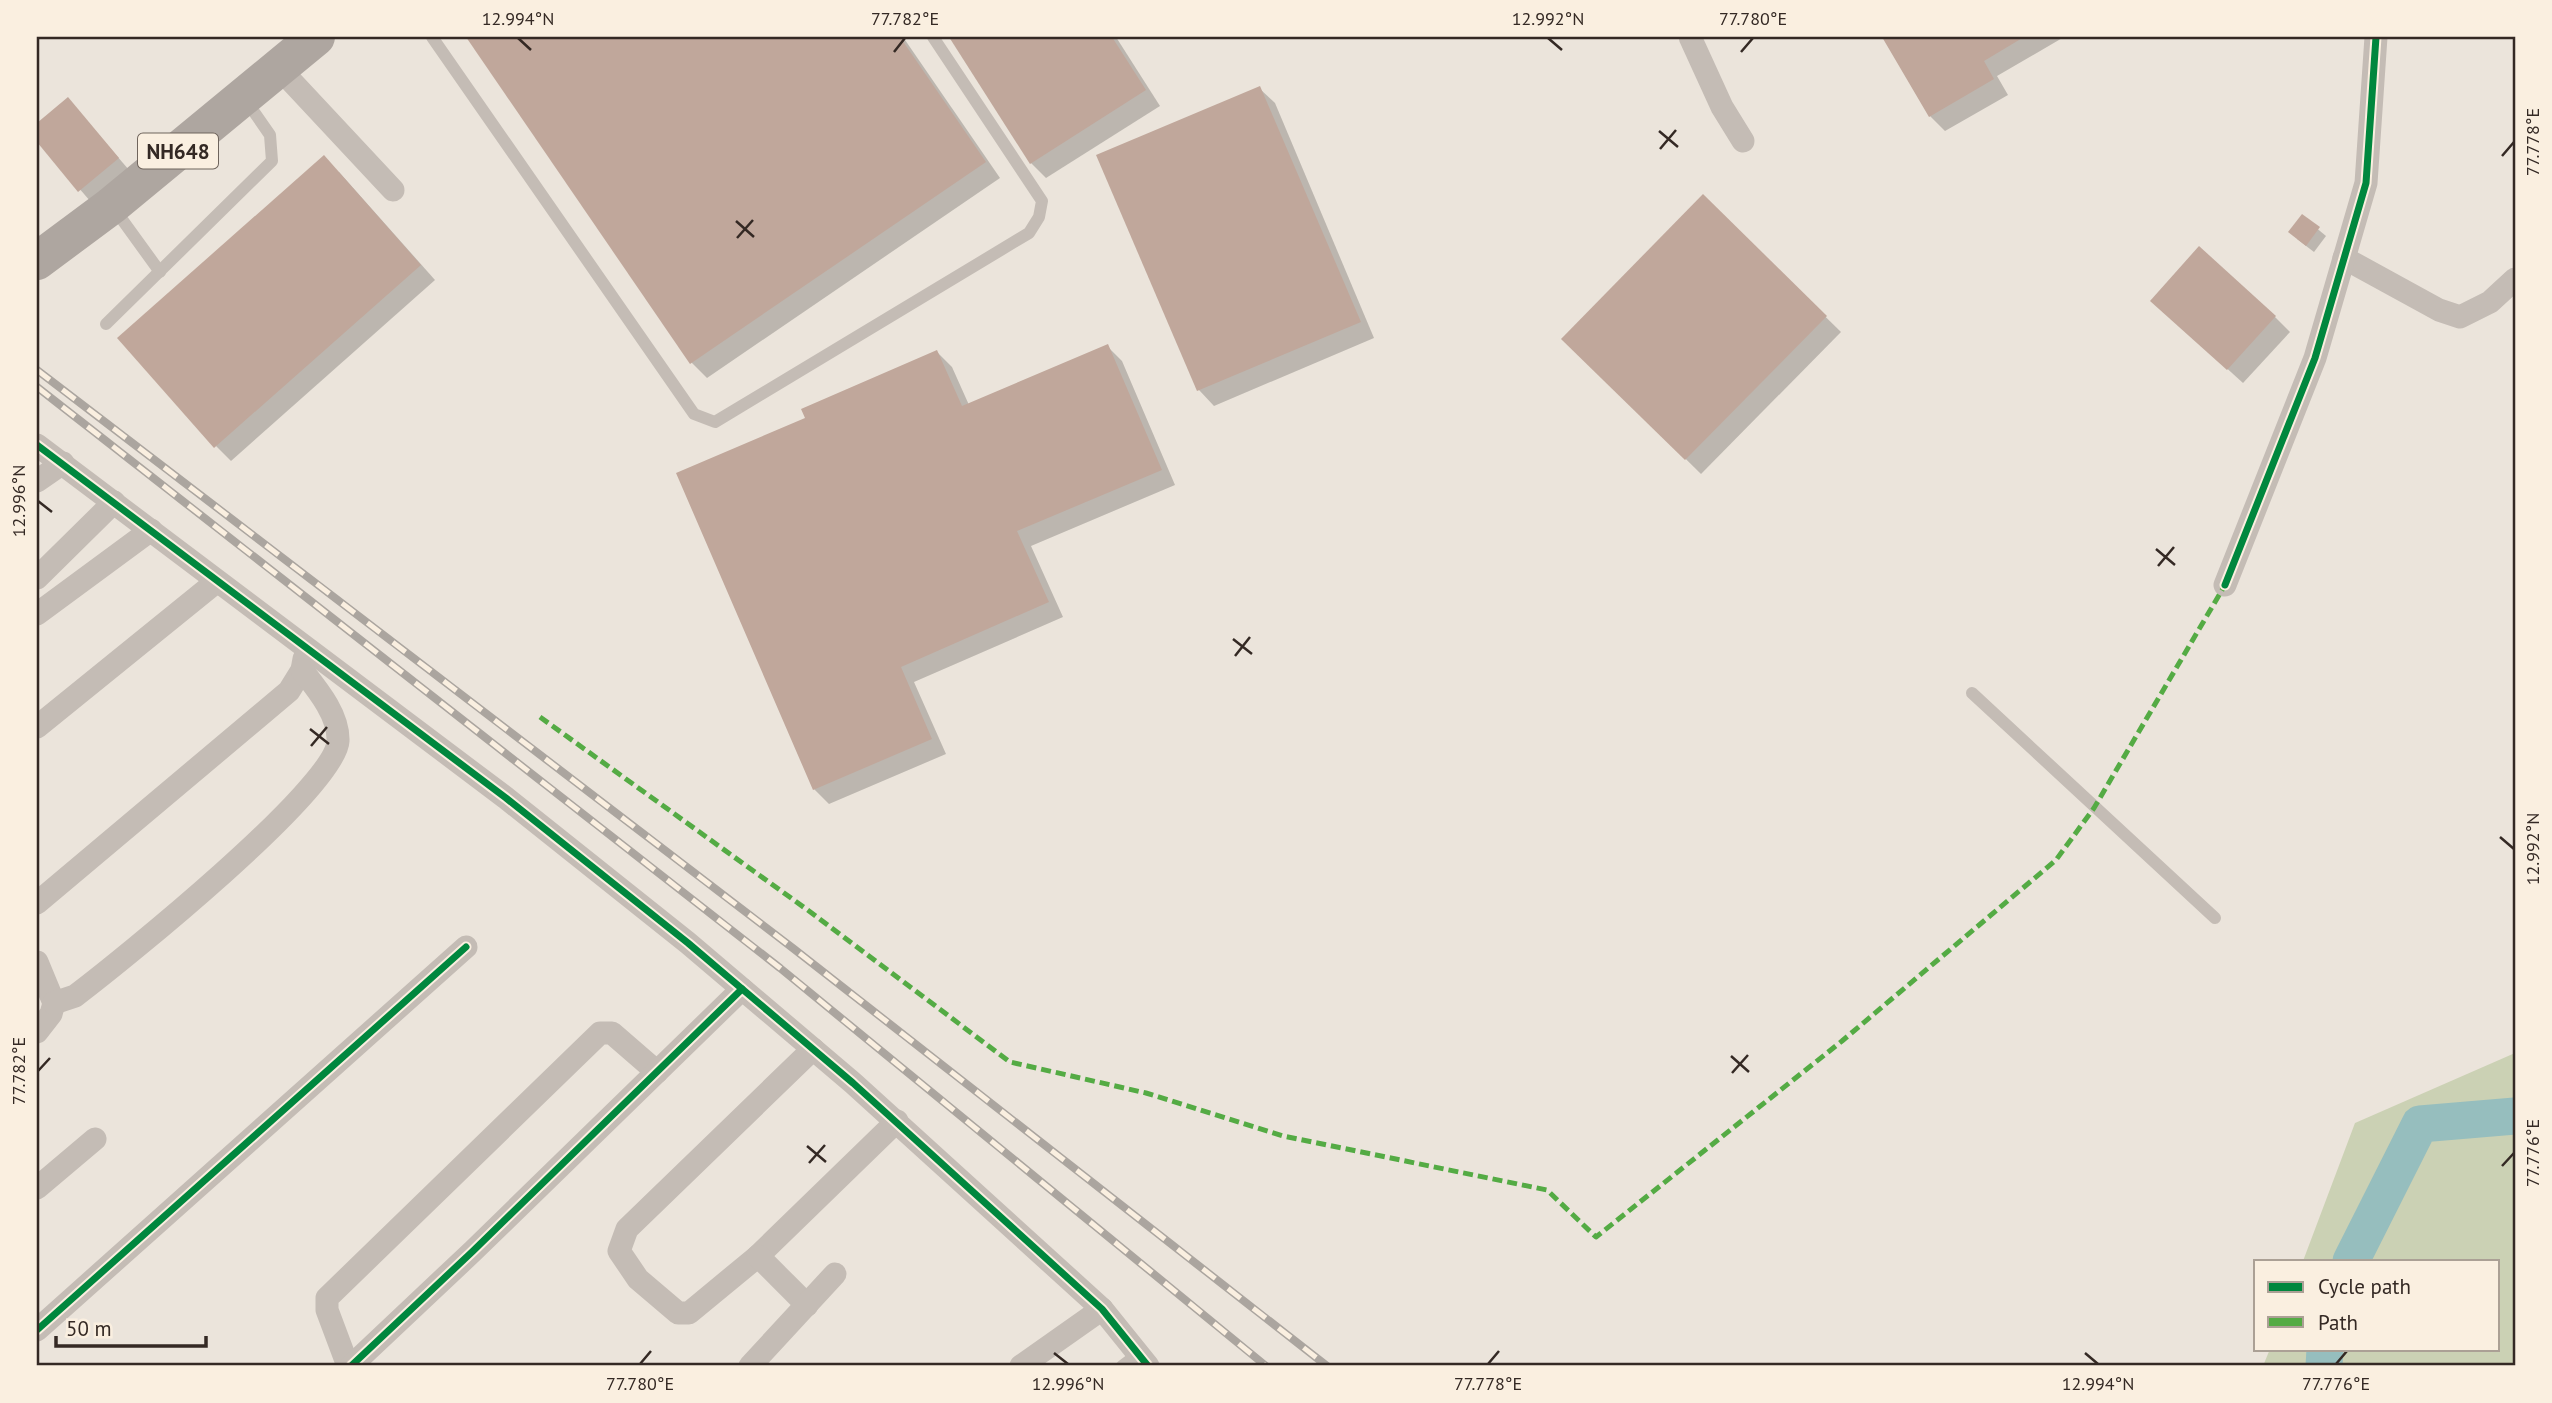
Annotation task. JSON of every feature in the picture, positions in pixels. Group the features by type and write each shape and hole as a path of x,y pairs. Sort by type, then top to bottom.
{"highway":[{"name":"NH648","path":"37,261 245,98 316,37"}],"street":[{"path":"1690,37 1723,107 1743,141"},
{"path":"2225,584 2315,358 2366,183 2376,37"},
{"path":"279,68 393,190"},
{"path":"2344,258 2439,310 2460,317 2490,302 2515,279"},
{"path":"37,444 216,582 304,659 506,798 742,989 897,1122 1102,1308 1136,1362"},
{"path":"37,481 63,463"},
{"path":"37,578 114,502"},
{"path":"37,614 151,530"},
{"path":"37,727 216,582"},
{"path":"37,903 289,691 304,659"},
{"path":"54,1003 75,996 189,903 279,823 328,764 336,751 338,740 335,725 304,659"},
{"path":"37,1330 467,947"},
{"path":"37,962 54,1003 51,1014 37,1032"},
{"path":"657,1072 611,1033 600,1033 327,1298 327,1310 349,1366 657,1072 742,989"},
{"path":"813,1049 642,1211 622,1238 619,1251 638,1279 678,1313 689,1313 758,1256 897,1122"},
{"path":"37,1188 95,1139"},
{"path":"758,1256 807,1305"},
{"path":"750,1366 835,1274"},
{"path":"1021,1366 1102,1308"}],"lane":[{"path":"432,37 694,414 715,422 1029,233 1039,217 1042,201 933,37"},
{"path":"106,324 272,161 270,135 245,98"},
{"path":"111,205 160,272"},
{"path":"1972,693 2215,918"}],"green space":[{"path":"2515,1053 2515,1366 2263,1366 2270,1350 2500,1350 2500,1260 2303,1260 2355,1123"}],"building":[{"path":"466,37 900,37 986,162 690,364"},
{"path":"949,37 1112,37 1146,90 1030,164"},
{"path":"1882,37 2024,37 1984,61 1994,79 1929,117"},
{"path":"1260,86 1361,322 1197,391 1096,155"},
{"path":"68,97 119,158 78,192 37,142 37,123"},
{"path":"324,155 421,265 214,448 117,338"},
{"path":"1703,194 1827,316 1685,460 1561,339"},
{"path":"2302,214 2320,227 2306,246 2288,232"},
{"path":"2199,246 2276,316 2227,370 2150,301"},
{"path":"1108,344 1162,470 1017,531 1049,602 901,667 932,739 813,790 676,473 805,418 801,409 937,350 962,406"}],"waterway":[{"path":"2352,1260 2420,1124 2515,1116"},
{"path":"2324,1366 2325,1350"}],"railway":[{"path":"37,370 794,949 1327,1366"},
{"path":"37,387 780,968 1266,1366"}],"marked path":[{"path":"540,717 809,911 1010,1062 1146,1093 1283,1136 1547,1190 1596,1237 1842,1041 2056,860 2094,808 2225,585"}],"cycle path":[{"path":"2225,585 2315,358 2366,183 2376,37"},
{"path":"37,445 506,798 688,943 853,1083 1102,1309 1148,1366"},
{"path":"37,1330 466,947"},
{"path":"351,1366 742,989"}]}
